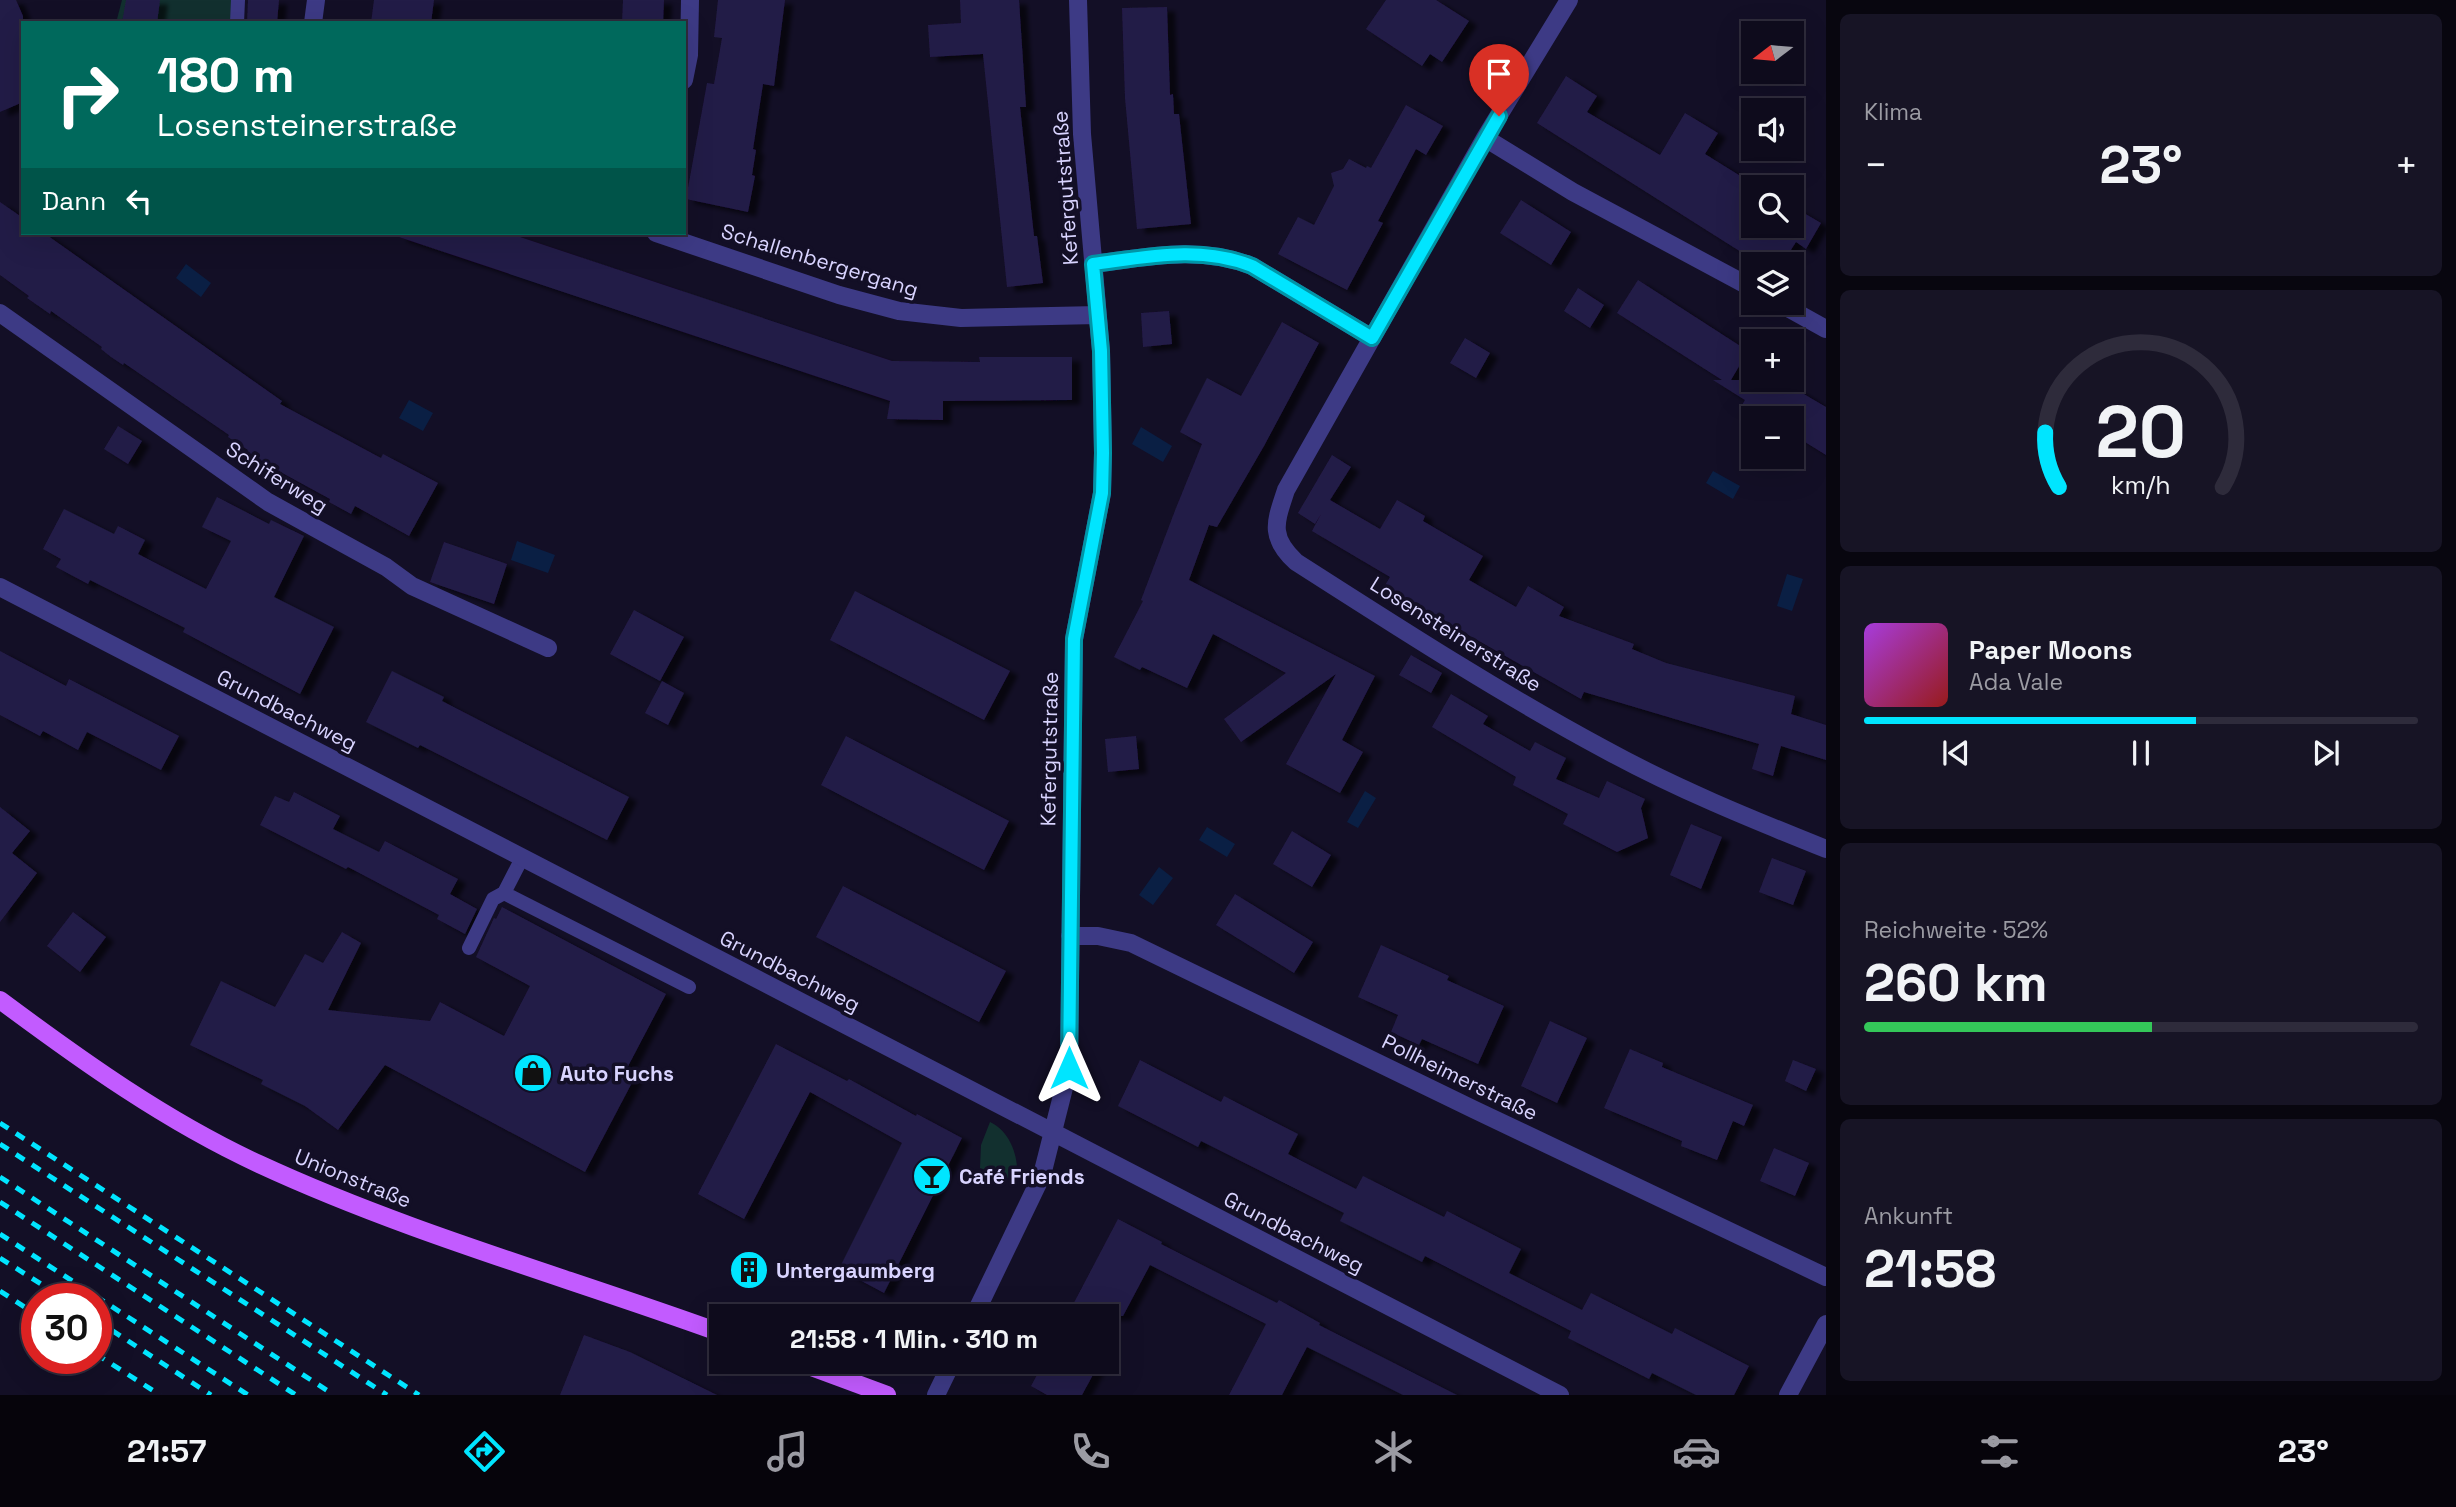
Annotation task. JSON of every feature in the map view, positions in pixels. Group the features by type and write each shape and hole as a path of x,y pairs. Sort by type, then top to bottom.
{"main road":[{"name":"Unionstraße","path":"0,1000 131,1093 258,1164 443,1239 551,1273 709,1329"},
{"path":"830,1374 887,1395"}],"street":[{"path":"313,21 316,0"},
{"path":"686,70 689,55 690,0"},
{"name":"Kefergutstraße","path":"980,1304 1042,1175 1069,1068 1074,639 1102,493 1103,411 1098,314 1082,134 1078,0"},
{"name":"Losensteinerstraße","path":"1569,0 1485,138 1286,490 1275,525 1278,538 1284,551 1296,562 1606,750 1666,780 1826,849"},
{"path":"1485,138 1573,192 1741,282"},
{"name":"Schallenbergergang","path":"662,235 839,295 899,311 961,318 1098,314"},
{"path":"1093,264 1191,253 1233,259 1252,266 1372,338"},
{"name":"Schiferweg","path":"0,313 268,502 386,567 412,586 548,648"},
{"path":"1801,315 1826,329"},
{"name":"Grundbachweg","path":"0,587 1560,1395"},
{"name":"Pollheimerstraße","path":"1070,936 1098,936 1131,943 1475,1111 1826,1277"},
{"path":"1788,1395 1826,1324"},
{"path":"936,1395 946,1374"}],"lane":[{"path":"237,21 238,0"},
{"path":"469,948 493,900 504,893 522,858"},
{"path":"504,893 688,988"}],"green space":[{"path":"122,0 234,0 231,21 117,21"},
{"path":"990,1122 1003,1132 1012,1145 1017,1169 1017,1177 1014,1180 980,1168 981,1145"}],"water":[{"path":"186,264 211,283 201,297 176,278"},
{"path":"409,400 433,413 423,431 399,418"},
{"path":"1141,427 1172,446 1163,462 1132,444"},
{"path":"1713,471 1740,486 1733,499 1706,483"},
{"path":"517,541 555,555 548,573 511,560"},
{"path":"1787,574 1803,579 1792,611 1777,606"},
{"path":"1365,791 1376,798 1358,828 1347,822"},
{"path":"1207,827 1235,844 1227,857 1199,840"},
{"path":"1159,867 1173,878 1153,905 1139,895"}],"building":[{"path":"0,0 16,0 23,16 21,103 0,112"},
{"path":"126,0 160,0 157,21 122,21"},
{"path":"248,0 279,0 277,21 247,21"},
{"path":"374,0 434,0 431,21 371,21"},
{"path":"623,0 664,0 663,21 622,21"},
{"path":"718,0 785,0 774,86 763,84 753,149 756,150 752,175 755,176 748,212 686,199 707,83 714,84 722,38 714,37"},
{"path":"960,0 1019,0 1026,107 1020,107 1034,236 1037,236 1043,283 1007,287 983,54 930,57 928,25 961,23"},
{"path":"1386,0 1436,0 1469,21 1442,62 1430,54 1422,66 1366,29"},
{"path":"1167,7 1170,95 1173,94 1174,114 1179,114 1191,224 1137,229 1125,98 1122,8"},
{"path":"1566,76 1597,96 1587,112 1660,155 1685,113 1718,133 1705,154 1741,176 1741,238 1804,238 1804,213 1821,223 1806,249 1796,242 1790,252 1741,252 1537,123"},
{"path":"1406,105 1443,126 1426,155 1416,149 1378,221 1383,223 1347,290 1278,254 1298,217 1314,225 1334,186 1331,173 1343,169 1349,159 1371,168"},
{"path":"1521,200 1571,232 1551,265 1500,233"},
{"path":"0,202 21,217 21,235 47,235 282,401 280,404 381,458 383,454 438,483 409,536 355,506 351,514 329,502 330,499 275,469 273,473 246,453 248,450 228,437 229,435 124,363 123,365 111,357 102,347 51,311 50,314 27,298 29,296 0,275"},
{"path":"514,235 892,361 980,362 979,357 1072,357 1072,400 943,401 943,420 887,419 890,401 399,237"},
{"path":"1638,280 1741,346 1741,363 1731,380 1741,380 1741,392 1800,392 1826,407 1826,455 1804,441 1804,406 1744,406 1745,400 1713,380 1722,380 1617,313"},
{"path":"1578,288 1604,305 1590,328 1564,311"},
{"path":"1169,311 1172,344 1143,347 1141,313"},
{"path":"1282,322 1319,343 1217,527 1209,525 1189,580 1375,676 1342,740 1363,752 1340,793 1286,764 1336,674 1241,742 1224,719 1286,673 1213,634 1187,688 1114,657 1143,601 1141,600 1202,444 1180,432 1207,378 1241,396"},
{"path":"1465,338 1490,353 1476,378 1450,363"},
{"path":"118,426 142,441 128,464 104,449"},
{"path":"1332,455 1351,467 1330,500 1380,529 1397,500 1425,516 1423,521 1483,556 1469,580 1516,607 1528,586 1564,607 1559,616 1634,644 1632,649 1666,663 1795,696 1791,714 1826,725 1826,760 1781,746 1773,776 1752,769 1759,744 1584,692 1581,699 1384,587 1390,577 1312,531 1321,514 1315,524 1298,513"},
{"path":"217,497 269,524 271,520 304,536 274,597 334,627 300,694 183,632 185,628 90,580 88,584 56,567 61,559 43,549 64,509 114,534 118,526 145,540 138,554 206,589 231,541 202,527"},
{"path":"444,542 507,564 494,604 430,582"},
{"path":"855,591 1010,671 984,720 830,640"},
{"path":"634,610 684,637 660,681 610,654"},
{"path":"0,651 66,686 69,679 179,736 161,770 87,732 78,750 43,731 40,736 0,715"},
{"path":"1411,655 1442,673 1431,693 1399,675"},
{"path":"392,671 444,697 442,701 629,797 607,840 420,745 418,748 366,722"},
{"path":"662,681 684,693 668,725 645,713"},
{"path":"1451,694 1488,716 1483,724 1530,751 1535,742 1566,758 1556,779 1599,798 1607,781 1645,799 1641,808 1648,838 1617,852 1563,824 1568,814 1513,785 1516,777 1432,727"},
{"path":"846,736 1009,821 984,870 821,785"},
{"path":"1136,736 1139,769 1108,772 1105,739"},
{"path":"294,792 340,816 333,829 379,852 385,841 458,879 450,894 477,909 465,934 437,919 439,915 260,825 275,796 289,802"},
{"path":"0,807 30,831 12,853 37,873 0,922"},
{"path":"1691,824 1722,837 1701,889 1670,875"},
{"path":"1292,831 1331,855 1312,887 1273,864"},
{"path":"1772,858 1806,871 1793,905 1759,892"},
{"path":"843,886 1006,971 979,1022 816,937"},
{"path":"1235,894 1313,942 1294,973 1216,925"},
{"path":"502,907 666,994 625,1072 635,1077 585,1172 385,1065 338,1130 305,1106 261,1084 263,1080 190,1045 221,981 275,1007 305,954 323,963 342,932 361,943 328,1010 430,1021 440,1002 504,1036 530,986 476,957"},
{"path":"73,912 106,937 80,972 47,946"},
{"path":"1381,945 1449,976 1447,980 1504,1006 1478,1064 1422,1039 1419,1045 1391,1032 1398,1015 1358,997"},
{"path":"1550,1021 1587,1038 1557,1103 1521,1086"},
{"path":"776,1044 962,1138 884,1293 839,1269 902,1143 810,1092 744,1219 698,1194"},
{"path":"1630,1049 1663,1063 1662,1067 1753,1105 1744,1126 1733,1121 1717,1160 1681,1146 1682,1141 1604,1108"},
{"path":"1140,1060 1221,1102 1224,1096 1298,1134 1288,1154 1356,1189 1363,1176 1444,1217 1447,1211 1521,1249 1509,1273 1582,1310 1591,1293 1672,1334 1675,1328 1749,1366 1734,1395 1696,1395 1652,1373 1649,1379 1568,1338 1571,1331 1425,1256 1422,1262 1340,1221 1344,1213 1201,1141 1198,1147 1118,1106"},
{"path":"1793,1060 1816,1069 1806,1091 1785,1081"},
{"path":"1774,1148 1809,1163 1795,1196 1760,1181"},
{"path":"1118,1219 1162,1242 1161,1244 1277,1303 1279,1300 1320,1323 1319,1325 1457,1395 1403,1395 1307,1347 1282,1395 1229,1395 1266,1324 1150,1265 1123,1316 1119,1316 1119,1304 1073,1304"},
{"path":"584,1335 630,1352 717,1395 560,1395"},
{"path":"1038,1374 1093,1374 1082,1395 1047,1395 1031,1386"}],"railway":[{"path":"0,1123 419,1395"},
{"path":"0,1144 387,1395"},
{"path":"0,1177 334,1395"},
{"path":"0,1202 296,1395"},
{"path":"0,1234 248,1395"},
{"path":"0,1258 39,1283"},
{"path":"0,1291 21,1305"},
{"path":"112,1330 211,1395"},
{"path":"112,1364 160,1395"}],"place":[{"name":"Auto Fuchs","path":"533,1073"},
{"name":"Café Friends","path":"932,1176"},
{"name":"Untergaumberg","path":"749,1270"}],"route":[{"path":"1069,1068 1074,639 1102,493 1101,351 1093,264 1191,253 1233,259 1252,266 1372,338 1499,116"}]}
